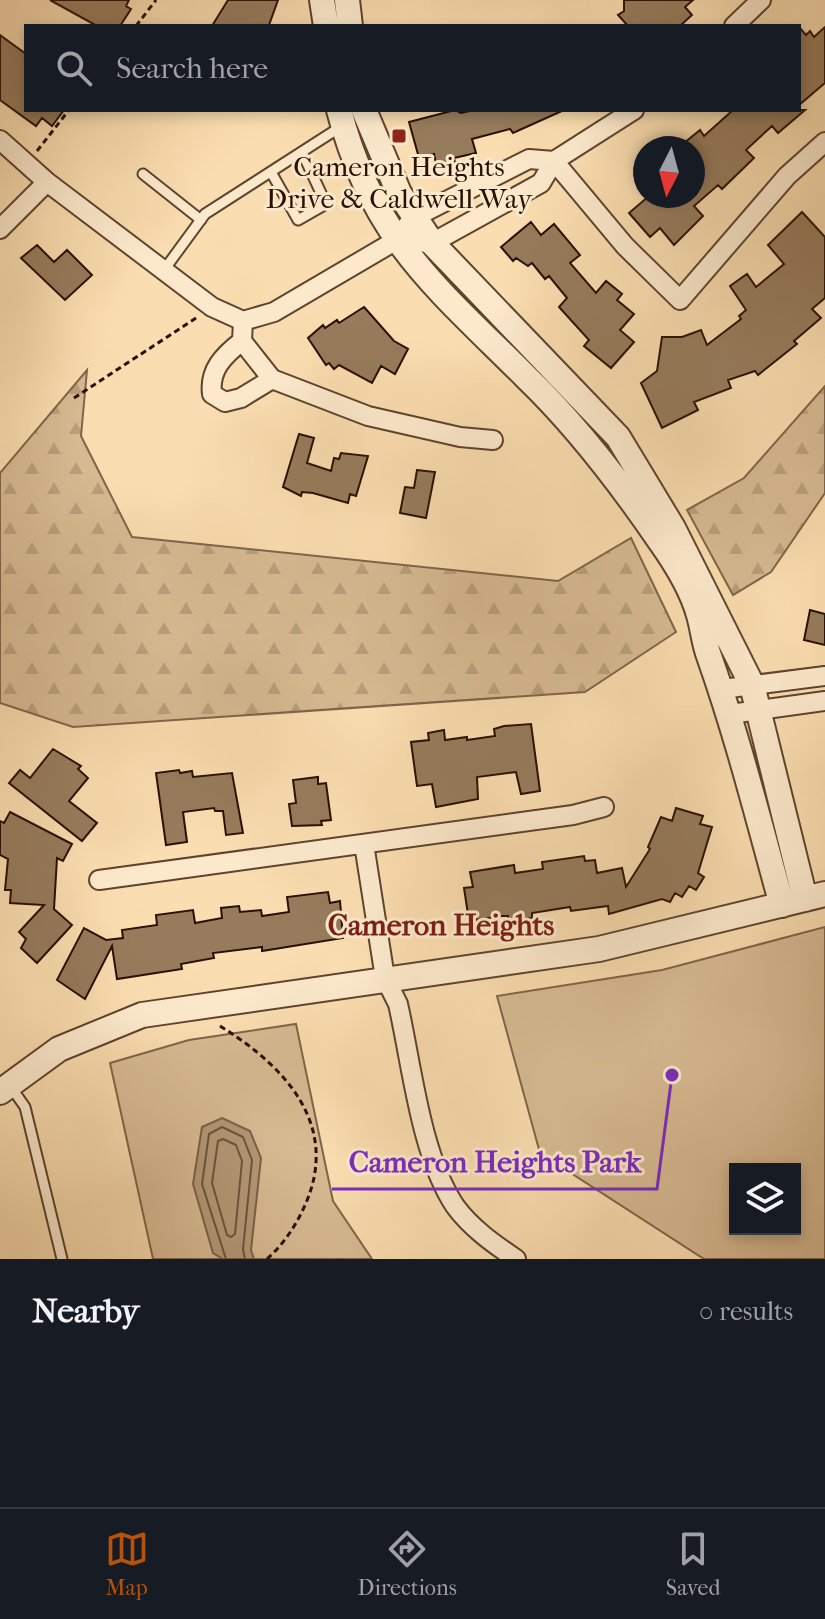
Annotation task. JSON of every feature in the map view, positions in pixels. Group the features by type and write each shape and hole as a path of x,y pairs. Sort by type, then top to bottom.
{"street":[{"path":"322,0 326,24"},
{"path":"347,0 350,24"},
{"path":"736,24 761,0"},
{"path":"365,112 413,218 432,243 618,437 708,612 752,685 804,899"},
{"path":"395,241 432,243 541,183 554,161 631,112"},
{"path":"341,118 373,204 395,241 468,323 528,378 666,534"},
{"path":"0,140 47,182 212,307 243,321 274,312 395,241 413,218 529,159 554,161 625,246 680,300 787,176 825,142"},
{"path":"0,229 47,182"},
{"path":"243,321 242,341 272,379 368,416 460,437 493,440"},
{"path":"242,341 217,365 211,381 212,394 225,402 241,398 272,379"},
{"path":"708,612 708,654 804,899"},
{"path":"722,689 825,676"},
{"path":"730,714 825,701"},
{"path":"99,880 573,815 604,807"},
{"path":"364,844 385,978 398,1004 431,1151 448,1192 469,1223 516,1259"},
{"path":"5,1088 59,1049 142,1015 599,949 804,899"}],"lane":[{"path":"164,270 201,220 302,152 341,118"},
{"path":"271,172 298,220 326,204 302,152"},
{"path":"143,174 201,220"},
{"path":"5,1088 25,1107 62,1259"}],"path":[{"path":"138,24 156,0"},
{"path":"27,163 67,112"},
{"path":"74,398 212,307"},
{"path":"220,1026 266,1058 289,1083 300,1098 314,1133 317,1159 312,1189 290,1234 267,1259"}],"green space":[{"path":"87,370 81,436 132,537 558,581 631,538 676,632 585,692 73,727 0,703 0,473"},
{"path":"825,386 825,493 771,572 733,595 687,510 744,478"},
{"path":"825,927 825,1259 704,1259 540,1153 497,996 662,970"},
{"path":"296,1024 333,1201 372,1259 153,1259 110,1063 189,1040"}],"water":[{"path":"222,1118 250,1131 261,1158 251,1250 254,1259 223,1259 213,1253 193,1184 202,1127"}],"building":[{"path":"50,0 129,0 126,6 131,9 121,24 93,24"},
{"path":"228,0 278,0 269,24 213,24"},
{"path":"624,0 693,0 685,7 692,15 682,24 626,24 618,15 624,11"},
{"path":"825,27 825,83 801,103 801,29 806,35 810,31 814,37"},
{"path":"0,35 24,53 24,112 62,112 52,126 42,118 36,126 0,100"},
{"path":"805,110 778,133 772,126 746,150 754,158 722,189 718,185 705,196 704,136 731,112"},
{"path":"447,112 560,112 513,133 510,129 472,139 476,153 454,158 455,163 437,168 434,154 419,158 409,122"},
{"path":"635,208 696,208 703,216 674,245 660,228 650,237 629,213"},
{"path":"802,212 825,237 825,298 812,309 821,318 794,341 797,344 758,375 755,371 728,380 731,388 694,402 698,410 662,428 641,383 657,371 662,337 682,337 701,330 707,345 741,319 739,316 746,310 730,286 747,274 756,287 784,264 768,245"},
{"path":"531,222 541,235 554,224 580,255 570,263 596,293 606,281 622,294 617,300 634,314 620,330 634,342 611,368 584,346 589,340 559,307 567,298 549,276 545,279 532,263 528,266 516,258 513,261 501,247"},
{"path":"37,245 54,262 67,250 92,275 65,300 21,258"},
{"path":"364,307 394,341 408,349 395,374 381,366 372,383 339,365 334,369 329,363 326,365 308,338 323,325 325,328 337,320 339,323"},
{"path":"299,434 314,438 307,463 331,471 334,458 339,459 341,453 368,456 356,496 350,494 348,503 313,493 302,492 301,496 283,487"},
{"path":"417,470 435,472 426,518 400,513 405,487 414,488"},
{"path":"810,610 825,614 825,645 804,640"},
{"path":"531,724 540,791 521,794 516,772 477,777 478,799 436,807 432,784 417,786 411,742 429,740 428,733 444,730 445,740 467,737 467,740 495,736 494,729 504,726"},
{"path":"53,749 81,766 78,769 88,778 69,801 97,823 82,841 9,783 20,770 30,778"},
{"path":"179,770 180,773 192,771 193,777 232,773 243,833 226,835 223,811 215,811 214,808 183,812 187,842 166,845 156,773"},
{"path":"318,777 318,784 326,783 331,820 321,821 322,825 292,826 289,804 296,803 293,780"},
{"path":"676,808 703,816 700,824 712,827 698,873 704,877 696,890 689,886 682,897 675,893 670,902 662,899 609,914 608,906 571,911 570,907 532,913 532,918 508,921 508,916 501,916 469,921 464,888 473,887 470,872 514,865 515,873 543,869 542,862 584,856 585,861 595,860 597,873 622,868 626,887 650,849 648,847 661,817 672,821"},
{"path":"10,812 72,844 63,861 57,858 54,909 72,925 37,963 21,948 26,939 19,932 44,905 10,903 11,890 5,890 8,859 0,855 0,821 4,823"},
{"path":"328,892 330,903 340,901 343,938 262,951 262,947 213,953 214,958 181,964 182,969 117,979 112,946 85,999 57,980 84,928 106,940 123,938 122,930 157,925 156,915 193,910 195,923 222,918 221,908 239,906 240,912 261,910 262,916 289,912 287,897"}],"place":[{"name":"Cameron Heights Drive & Caldwell Way","path":"399,136"},
{"name":"Cameron Heights Park","path":"672,1075"}],"district":[{"name":"Cameron Heights","path":"441,925"}]}
